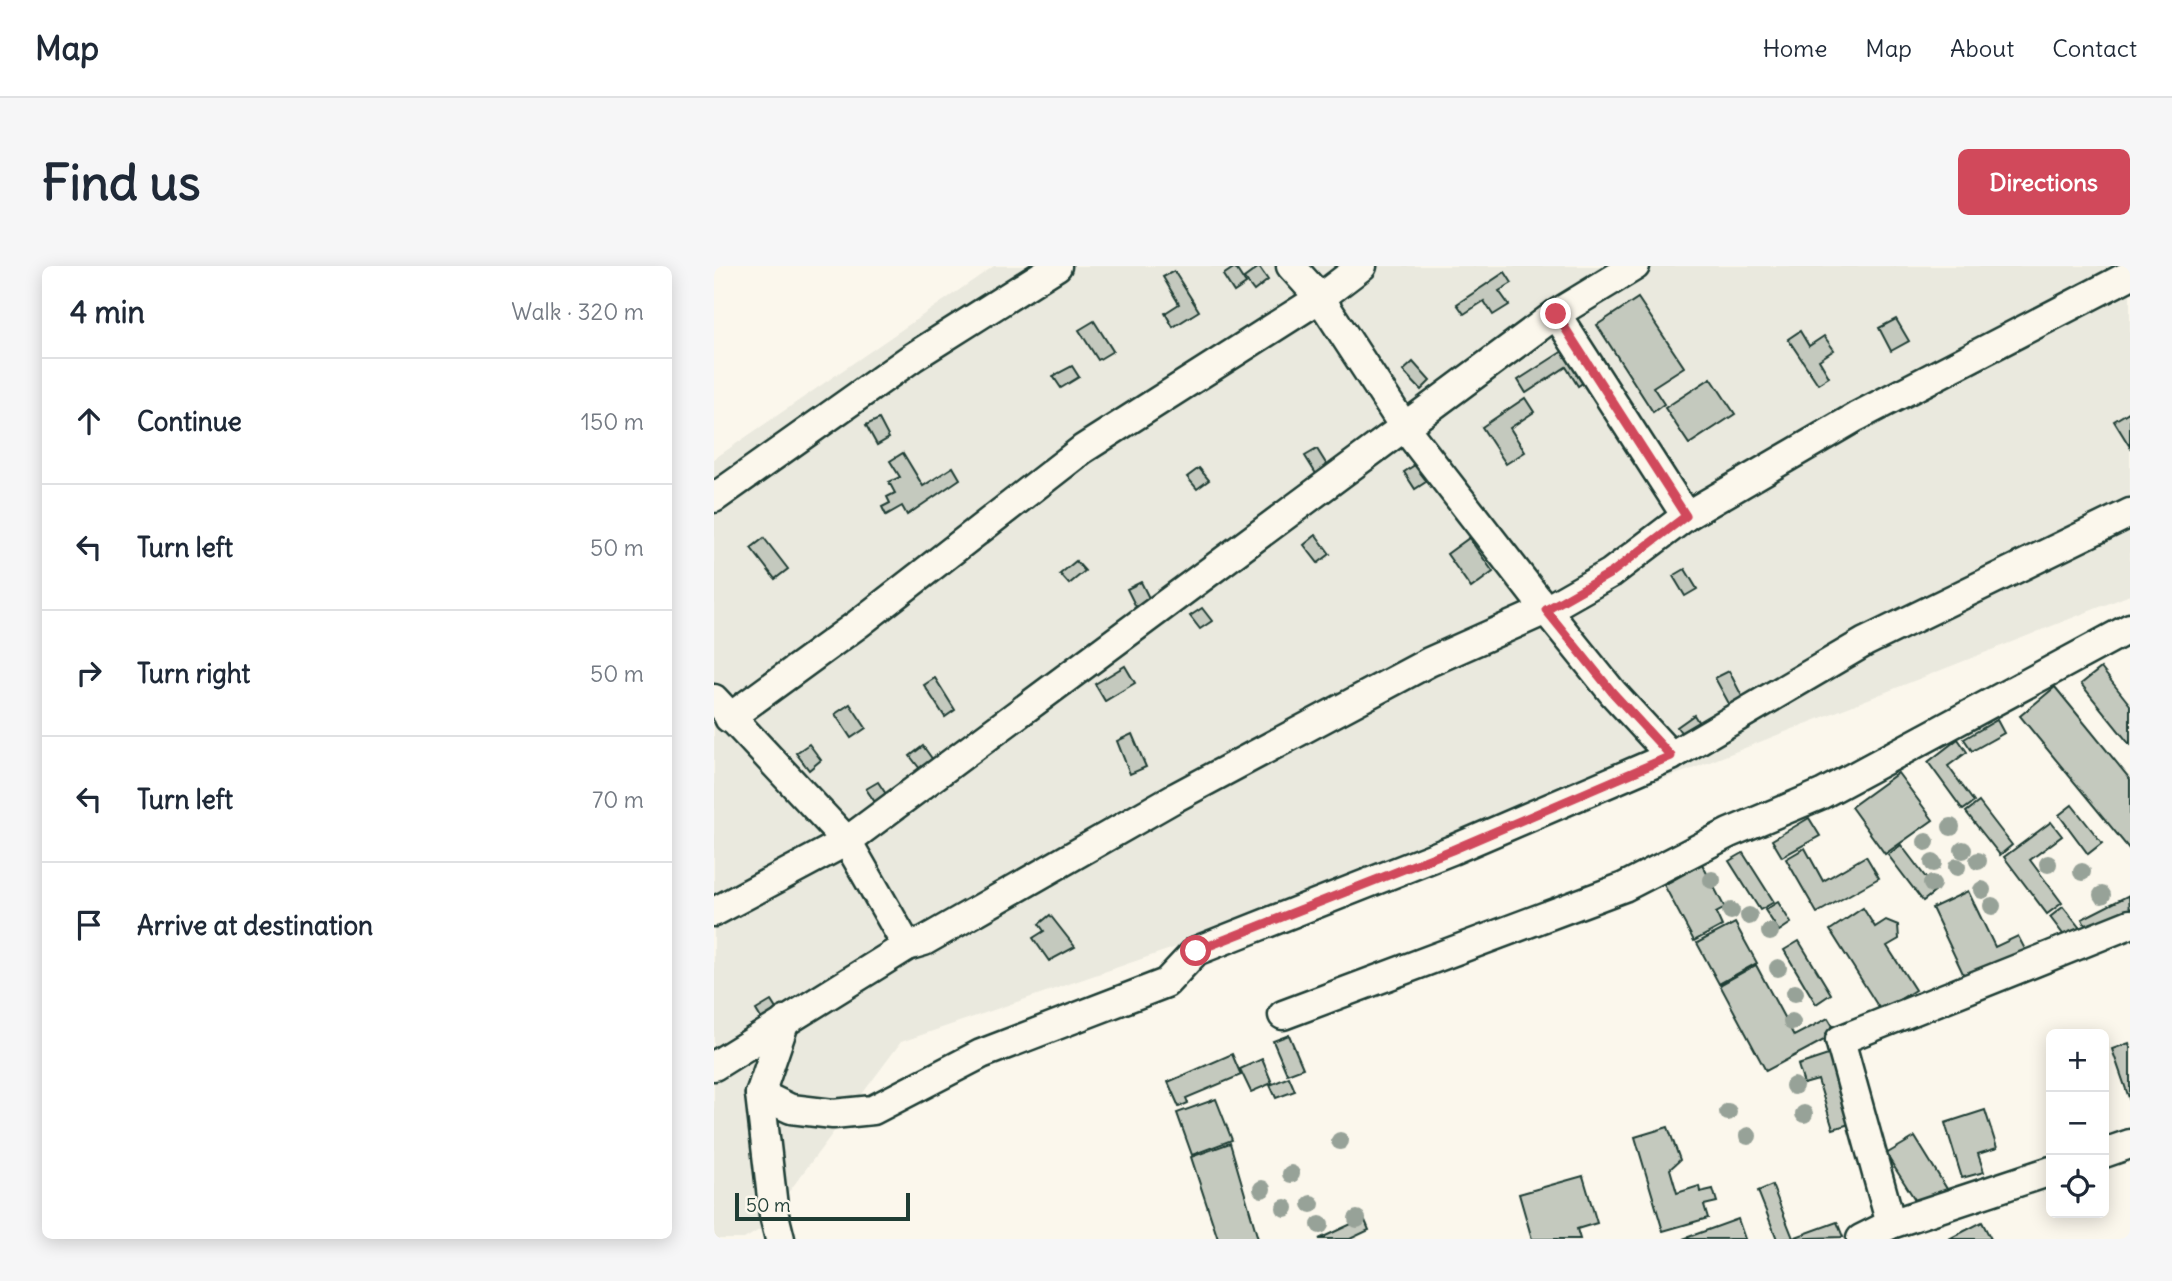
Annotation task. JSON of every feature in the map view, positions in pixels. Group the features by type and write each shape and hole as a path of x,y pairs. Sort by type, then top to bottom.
{"street":[{"path":"714,498 913,357 1057,266"},
{"path":"1291,266 1320,298 1405,428 1546,610 1613,693 1671,756"},
{"path":"907,946 847,841 722,708 858,624 1083,449 1320,298 1362,266"},
{"path":"714,912 847,841 1556,314 1635,266"},
{"path":"714,1066 907,946 924,941 1176,797 1417,668 1546,610 1611,573 1686,516 1856,417 2130,275"},
{"path":"1556,314 1686,516"},
{"path":"760,1094 791,1109 833,1115 873,1110 981,1054 1166,983 1196,951 1452,850 1671,756 1865,642 2130,513"},
{"path":"1283,1015 1624,887 1729,833 1822,794 2130,628"},
{"path":"1891,1224 1840,1040 2130,924"},
{"path":"780,1239 774,1215 760,1094 785,1021"},
{"path":"2109,1151 2130,1144"},
{"path":"1861,1239 1891,1224 2046,1173"}],"shaded area":[{"path":"994,266 2130,266 2130,595 1692,769 901,1042 761,1229 744,1239 714,1239 714,459"}],"building":[{"path":"1235,267 1246,284 1234,292 1223,275"},
{"path":"1259,267 1268,280 1254,291 1244,278"},
{"path":"1174,271 1199,311 1173,327 1165,313 1179,304 1163,277"},
{"path":"1505,272 1512,283 1499,291 1509,305 1493,315 1484,301 1464,314 1457,304"},
{"path":"1638,298 1684,367 1653,387 1664,404 1653,412 1597,325"},
{"path":"1896,319 1909,341 1891,351 1879,328"},
{"path":"1094,321 1113,351 1098,360 1079,330"},
{"path":"1800,331 1809,346 1824,336 1834,350 1819,360 1829,377 1818,384 1788,339"},
{"path":"1566,349 1587,380 1578,386 1566,367 1526,393 1518,380"},
{"path":"1413,362 1430,381 1421,390 1403,371"},
{"path":"1072,366 1079,377 1061,388 1053,376"},
{"path":"1711,378 1735,414 1689,444 1665,408"},
{"path":"1525,398 1534,412 1510,428 1525,452 1506,464 1482,427"},
{"path":"2129,412 2130,414 2130,447 2114,421"},
{"path":"879,419 889,438 877,445 866,425"},
{"path":"1317,449 1330,470 1318,477 1305,456"},
{"path":"903,453 923,486 953,467 960,479 907,515 902,506 886,515 882,507 890,503 887,497 895,493 889,482 900,477 890,461"},
{"path":"1418,463 1429,480 1415,489 1404,472"},
{"path":"1199,468 1209,480 1197,489 1187,477"},
{"path":"1316,535 1330,554 1318,563 1304,545"},
{"path":"764,538 788,569 775,579 751,548"},
{"path":"1469,538 1493,572 1471,588 1447,554"},
{"path":"1076,561 1085,571 1069,584 1060,574"},
{"path":"1685,569 1697,589 1685,596 1673,576"},
{"path":"1141,582 1151,602 1137,609 1127,589"},
{"path":"1202,608 1212,621 1200,629 1190,616"},
{"path":"1125,666 1135,683 1105,701 1095,684"},
{"path":"2101,668 2130,705 2130,745 2081,684"},
{"path":"1729,671 1746,704 1733,711 1715,678"},
{"path":"935,678 955,710 945,717 924,685"},
{"path":"2055,687 2130,779 2130,850 2020,716"},
{"path":"850,704 866,728 851,738 835,714"},
{"path":"1694,715 1702,728 1686,739 1677,727"},
{"path":"1997,720 2004,733 1972,751 1964,739"},
{"path":"1132,734 1146,767 1130,774 1117,741"},
{"path":"1958,739 1967,752 1948,766 1974,802 1963,810 1928,762"},
{"path":"809,744 821,760 809,770 796,753"},
{"path":"923,746 933,760 920,769 910,756"},
{"path":"1898,773 1933,820 1885,854 1851,807"},
{"path":"878,782 888,797 877,805 866,789"},
{"path":"1979,802 2012,845 2000,855 1966,812"},
{"path":"2072,805 2102,843 2088,854 2059,815"},
{"path":"1809,818 1820,836 1782,857 1772,840"},
{"path":"2051,822 2062,836 2030,860 2062,903 2047,914 2004,857"},
{"path":"1901,845 1936,891 1923,901 1888,855"},
{"path":"1805,848 1823,881 1866,856 1879,878 1817,913 1786,859"},
{"path":"1743,853 1774,902 1760,910 1729,861"},
{"path":"1702,864 1725,908 1716,913 1722,926 1694,941 1664,885"},
{"path":"1968,891 1995,947 2018,936 2027,953 1967,982 1932,908"},
{"path":"2129,895 2130,913 2089,933 2082,919"},
{"path":"1778,902 1791,923 1779,931 1765,910"},
{"path":"2063,907 2083,932 2069,942 2050,917"},
{"path":"1863,908 1875,927 1886,920 1898,925 1899,939 1887,946 1915,990 1881,1011 1830,930"},
{"path":"1050,915 1075,947 1049,961 1033,938 1044,931 1039,924"},
{"path":"1735,923 1757,963 1719,984 1697,943"},
{"path":"1799,941 1831,994 1816,1004 1784,950"},
{"path":"1756,965 1794,1036 1828,1018 1837,1033 1766,1071 1720,985"},
{"path":"771,1001 781,1017 766,1027 756,1010"},
{"path":"1289,1035 1303,1068 1287,1074 1273,1041"},
{"path":"2129,1043 2130,1047 2130,1101 2112,1049"},
{"path":"1834,1053 1856,1122 1833,1129 1818,1080 1804,1084 1798,1065"},
{"path":"1232,1054 1241,1075 1186,1098 1188,1103 1179,1107 1168,1082"},
{"path":"1262,1059 1272,1083 1251,1092 1240,1069"},
{"path":"1289,1077 1295,1091 1276,1098 1270,1085"},
{"path":"1216,1099 1232,1140 1192,1155 1177,1113"},
{"path":"1985,1110 1997,1148 1978,1154 1984,1172 1962,1178 1945,1123"},
{"path":"1668,1127 1680,1160 1670,1169 1677,1193 1699,1186 1700,1192 1713,1189 1717,1202 1704,1205 1708,1218 1663,1231 1635,1137"},
{"path":"1915,1137 1947,1189 1919,1206 1886,1154"},
{"path":"1230,1143 1258,1239 1218,1239 1191,1157"},
{"path":"1583,1176 1597,1223 1577,1229 1580,1239 1532,1239 1519,1194"},
{"path":"1772,1185 1793,1238 1837,1222 1843,1237 1777,1239 1758,1191"},
{"path":"1364,1218 1369,1230 1350,1239 1319,1239"},
{"path":"1738,1219 1745,1239 1683,1239"},
{"path":"1982,1222 1991,1239 1949,1239"}],"route":[{"path":"1196,951 1452,850 1671,756 1613,693 1546,610 1611,573 1686,516 1556,314"}]}
